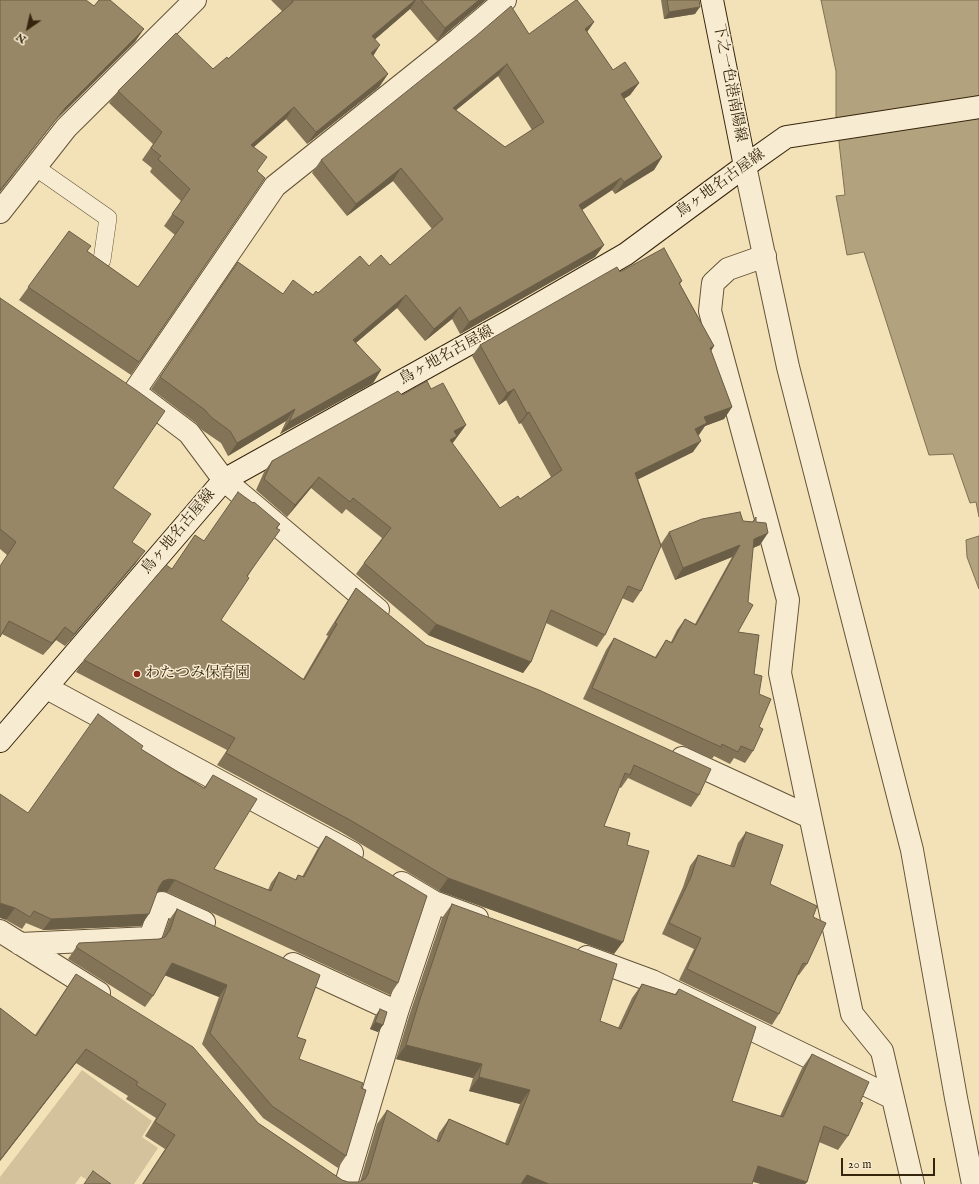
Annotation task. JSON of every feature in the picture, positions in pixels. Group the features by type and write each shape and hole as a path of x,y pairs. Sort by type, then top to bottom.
{"street":[{"path":"0,212 66,128 195,0"},
{"path":"134,392 275,186 459,39 505,0"},
{"name":"下之一色港南陽線","path":"712,0 745,166 788,367 912,850 956,1098 973,1184"},
{"name":"鳥ヶ地名古屋線","path":"0,741 224,480 508,322 626,254 745,166 786,138 979,107"},
{"path":"765,256 728,269 713,283 710,311 788,600 780,673 852,1014 882,1051 913,1184"},
{"path":"115,379 189,433 224,480 392,621"},
{"path":"46,688 335,843 368,863"},
{"path":"665,751 810,817"},
{"path":"388,874 434,902 492,923"},
{"path":"346,1184 397,1012 434,902"},
{"path":"20,944 150,938 162,903 219,930"},
{"path":"0,931 118,1005"},
{"path":"572,952 652,981 893,1098"},
{"path":"276,956 397,1012"}],"lane":[{"path":"35,167 108,218 102,260"}],"shaded area":[{"path":"821,0 979,0 979,517 976,502 970,503 953,454 929,455 864,252 847,255 836,196 845,195 836,116 836,71"},
{"path":"979,536 979,589 967,557 966,540"},
{"path":"82,1070 152,1121 142,1137 158,1148 134,1184 93,1184 81,1176 75,1184 0,1184 0,1177"}],"building":[{"path":"0,0 86,0 94,6 99,0 110,0 144,29 65,108 0,190"},
{"path":"292,0 415,0 372,36 380,45 371,53 388,74 316,132 294,107 251,145 267,157 257,171 265,178 139,362 28,287 69,231 91,246 87,251 138,287 184,222 172,214 190,189 158,159 161,156 151,148 162,132 118,91 176,33 213,69 227,57 228,59 293,2"},
{"path":"421,0 479,0 445,28"},
{"path":"577,0 594,22 585,29 613,70 625,62 639,83 621,94 662,157 624,182 621,178 579,205 604,245 469,322 460,307 434,329 406,295 353,340 381,370 289,422 295,409 237,443 230,431 211,417 205,410 160,377 238,262 283,294 293,280 313,295 316,291 318,293 360,256 369,266 381,255 390,265 443,219 401,168 356,204 321,160 476,36 511,6 529,34","holes":["507,64 544,122 505,147 453,108"]},
{"path":"667,0 699,0 700,7 669,12"},
{"path":"664,248 682,281 679,283 714,346 710,348 732,407 704,417 707,423 695,429 701,441 635,473 661,546 641,591 628,586 605,635 551,610 531,662 436,624 364,563 391,528 353,498 350,502 319,477 295,505 264,479 272,461 398,391 402,395 427,381 431,389 443,383 466,425 454,431 457,436 450,440 500,508 518,496 520,499 562,470 514,389 507,393 480,345 617,267 620,272"},
{"path":"0,298 165,411 113,488 151,514 132,542 145,551 74,634 65,627 52,643 9,621 0,637 0,566 16,542 0,529"},
{"path":"238,492 253,503 254,502 280,524 276,528 280,530 247,576 249,578 221,620 304,680 356,588 426,645 539,690 711,769 699,795 634,765 630,775 625,773 604,826 630,833 627,845 649,851 623,942 448,878 350,820 226,753 235,738 84,660 166,565 172,569 195,535 204,541"},
{"path":"740,512 743,521 753,522 756,517 756,522 766,523 768,533 754,539 748,602 753,605 738,632 759,635 754,674 762,676 759,694 771,699 759,727 763,729 753,751 741,746 738,752 722,744 721,747 592,688 614,638 656,658 666,640 672,643 685,619 696,625 740,545 683,568 669,532 702,519"},
{"path":"98,714 143,746 141,749 204,788 213,775 257,799 214,869 271,891 279,872 296,880 298,875 304,877 326,836 427,896 398,983 175,880 169,879 163,881 159,887 149,914 51,919 34,911 30,917 15,908 0,903 0,794 28,813"},
{"path":"746,832 783,845 770,884 817,906 813,917 826,923 807,964 803,963 779,1014 687,969 701,938 669,923 691,877 698,855 734,867"},
{"path":"452,904 617,964 600,1021 621,1029 642,984 676,995 679,989 756,1027 732,1101 783,1117 812,1054 869,1082 860,1102 863,1103 848,1136 824,1126 807,1182 758,1166 752,1184 549,1184 527,1175 521,1184 143,1184 175,1135 155,1122 166,1104 136,1085 138,1082 86,1049 0,1160 0,1008 36,1036 76,974 193,1047 258,1123 342,1180 348,1182 359,1182 365,1179 368,1174 387,1110 439,1142 449,1119 508,1145 530,1090 479,1077 482,1064 406,1045"},
{"path":"177,909 320,975 297,1037 306,1040 299,1059 363,1083 361,1088 366,1090 346,1156 272,1106 210,1033 227,985 172,963 153,996 76,947 79,943 159,939 165,937 170,930"},
{"path":"380,1009 387,1012 383,1025 375,1022"},
{"path":"93,1171 111,1184 84,1184"}],"place":[{"name":"わたつみ保育園","path":"137,674"}]}
